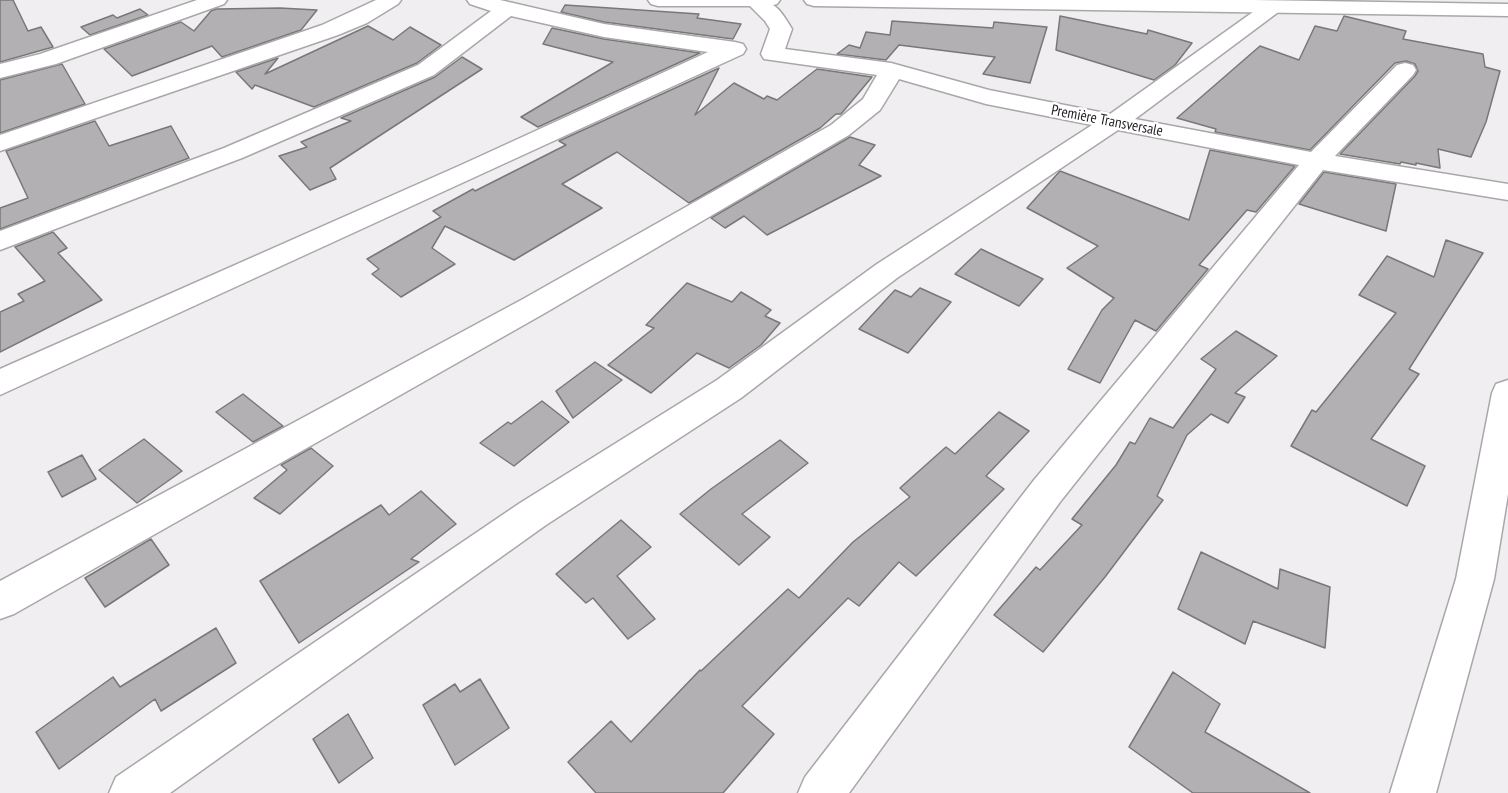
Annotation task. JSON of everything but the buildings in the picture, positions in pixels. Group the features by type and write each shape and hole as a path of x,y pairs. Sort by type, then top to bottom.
{"street":[{"path":"0,71 48,59 217,0"},
{"path":"0,143 330,30 359,18 391,0"},
{"name":"Première Transversale","path":"477,0 507,9 616,33 891,70 986,97 1317,160 1508,192"},
{"path":"658,0 770,0"},
{"path":"754,0 774,17 781,30 772,54"},
{"path":"814,0 1274,6 1367,3 1508,10"},
{"path":"132,793 533,514 729,389 887,272 1114,122 1274,6"},
{"path":"0,242 233,153 426,70 507,9"},
{"path":"0,383 734,49"},
{"path":"0,601 513,318 840,129 865,111 882,93 891,70"},
{"path":"821,793 1047,490 1317,160 1406,70"},
{"path":"1413,793 1474,579 1508,393"}]}
